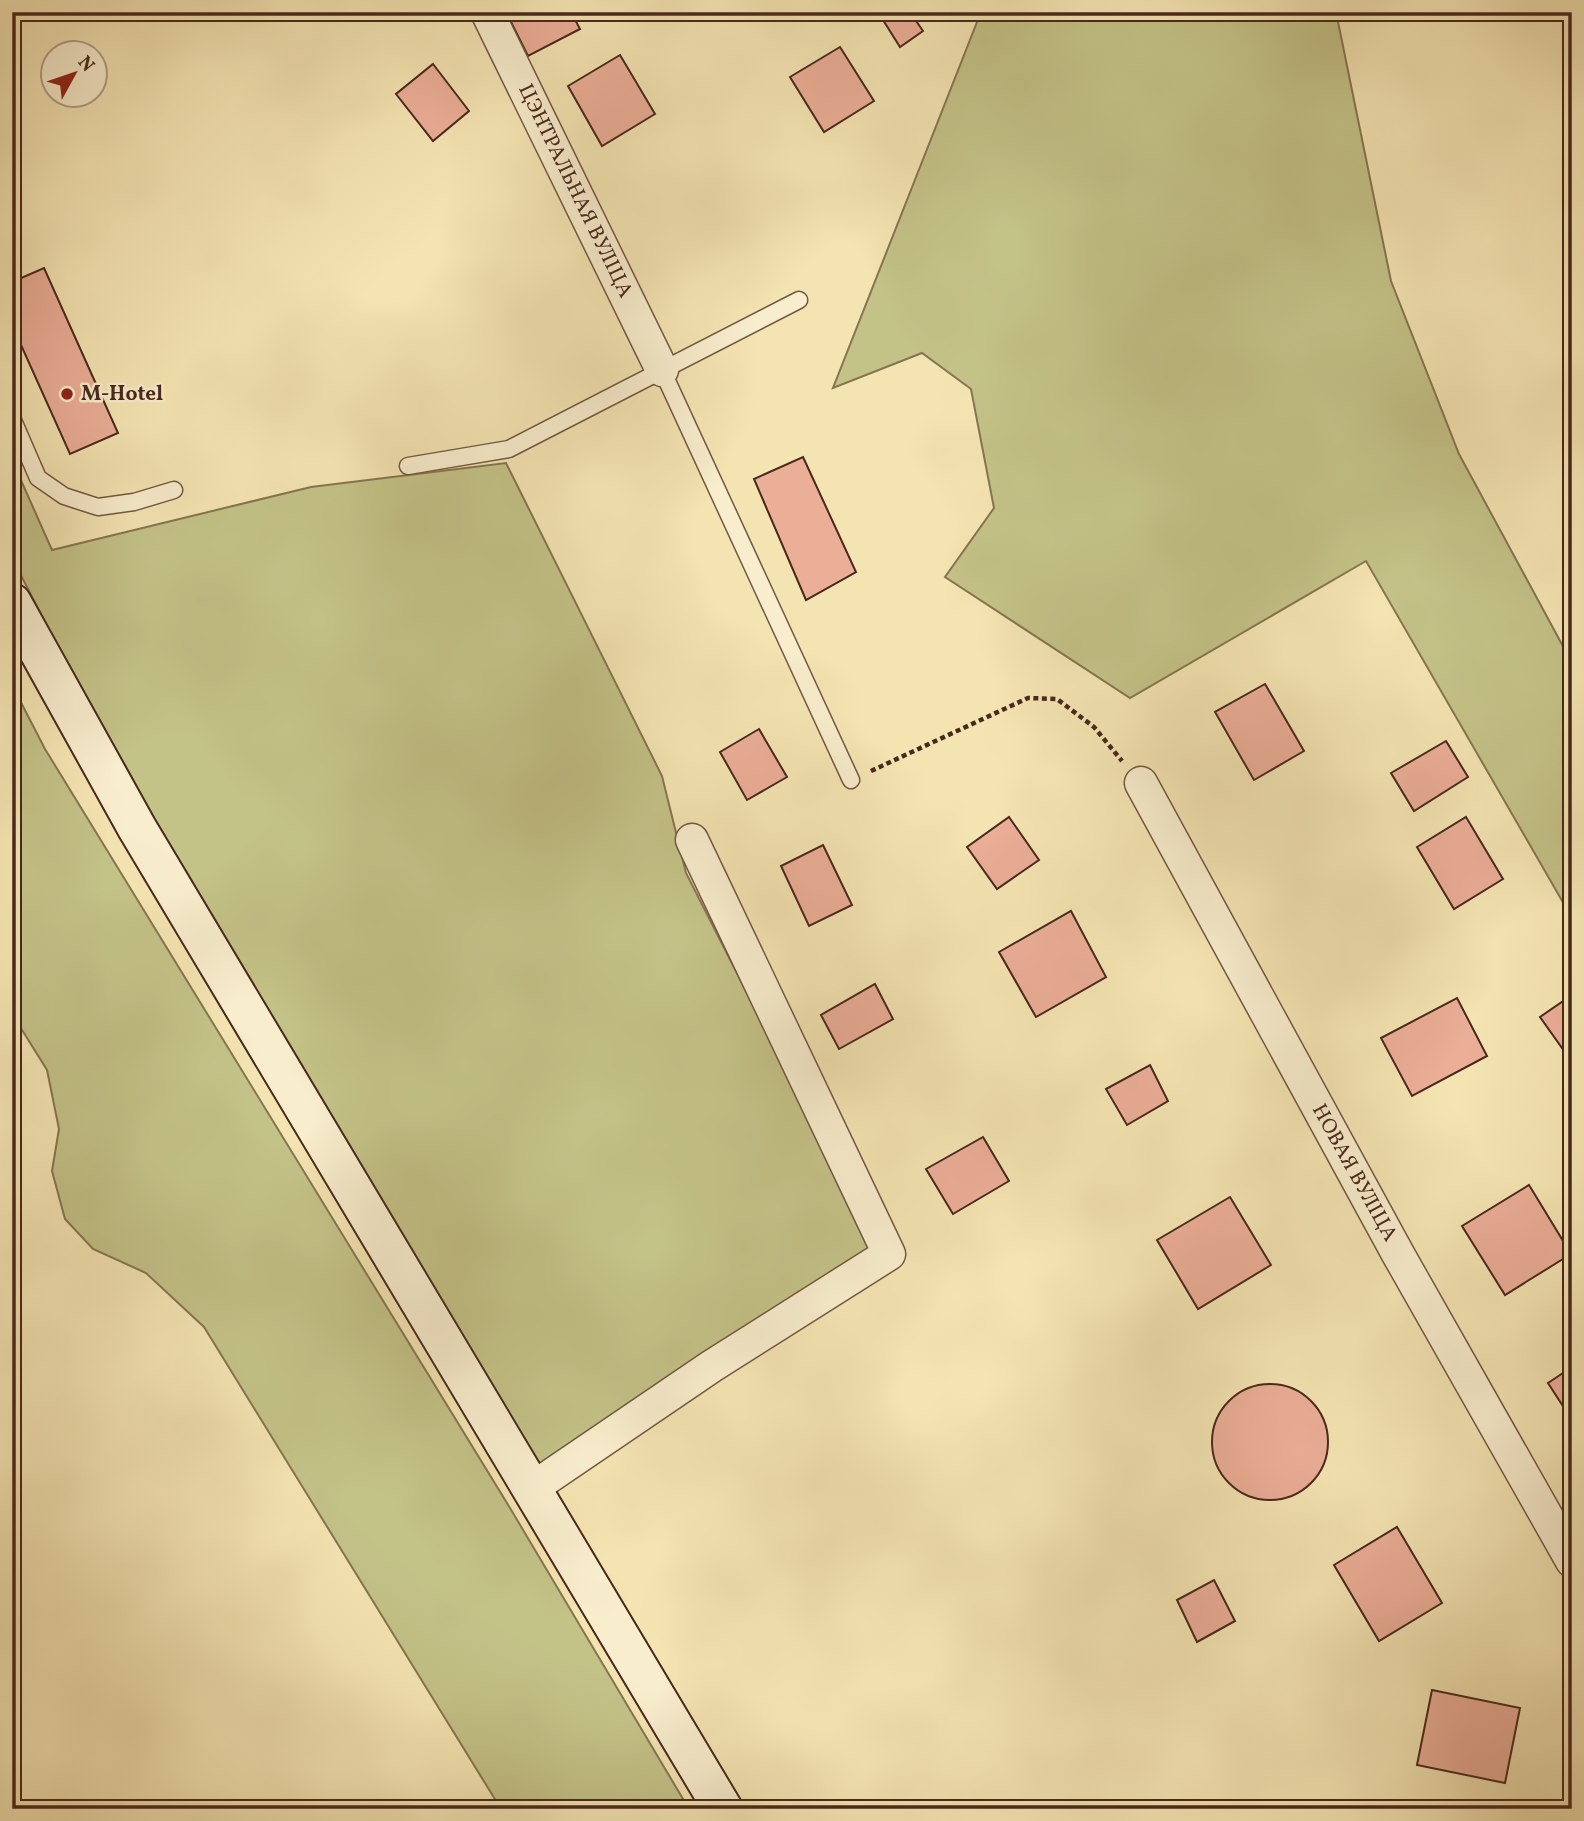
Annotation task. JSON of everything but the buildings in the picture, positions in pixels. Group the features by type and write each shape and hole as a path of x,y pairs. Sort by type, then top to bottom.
{"main road":[{"path":"12,603 137,828 723,1809"}],"street":[{"name":"ЦЭНТРАЛЬНАЯ ВУЛІЦА","path":"487,12 662,370"},
{"name":"НОВАЯ ВУЛІЦА","path":"1141,783 1398,1254 1572,1561"},
{"path":"531,1489 712,1366 888,1254 692,840"}],"lane":[{"path":"408,466 509,449 799,300"},
{"path":"662,370 851,780"},
{"path":"12,418 38,478 64,496 97,507 134,502 174,490"}],"path":[{"path":"851,780 1028,698 1057,699 1094,727 1141,783"}],"shaded area":[{"path":"981,12 1336,12 1391,281 1459,454 1572,663 1572,918 1366,561 1130,698 945,577 994,508 971,389 922,353 833,388"},
{"path":"12,460 52,550 311,487 506,463 662,776 686,873 868,1231 871,1248 542,1472 149,824 12,558"},
{"path":"12,685 45,749 510,1508 689,1809 501,1809 204,1327 146,1273 93,1249 65,1219 52,1171 59,1129 47,1070 12,1014"}],"place":[{"name":"M-Hotel","path":"67,394"}]}
